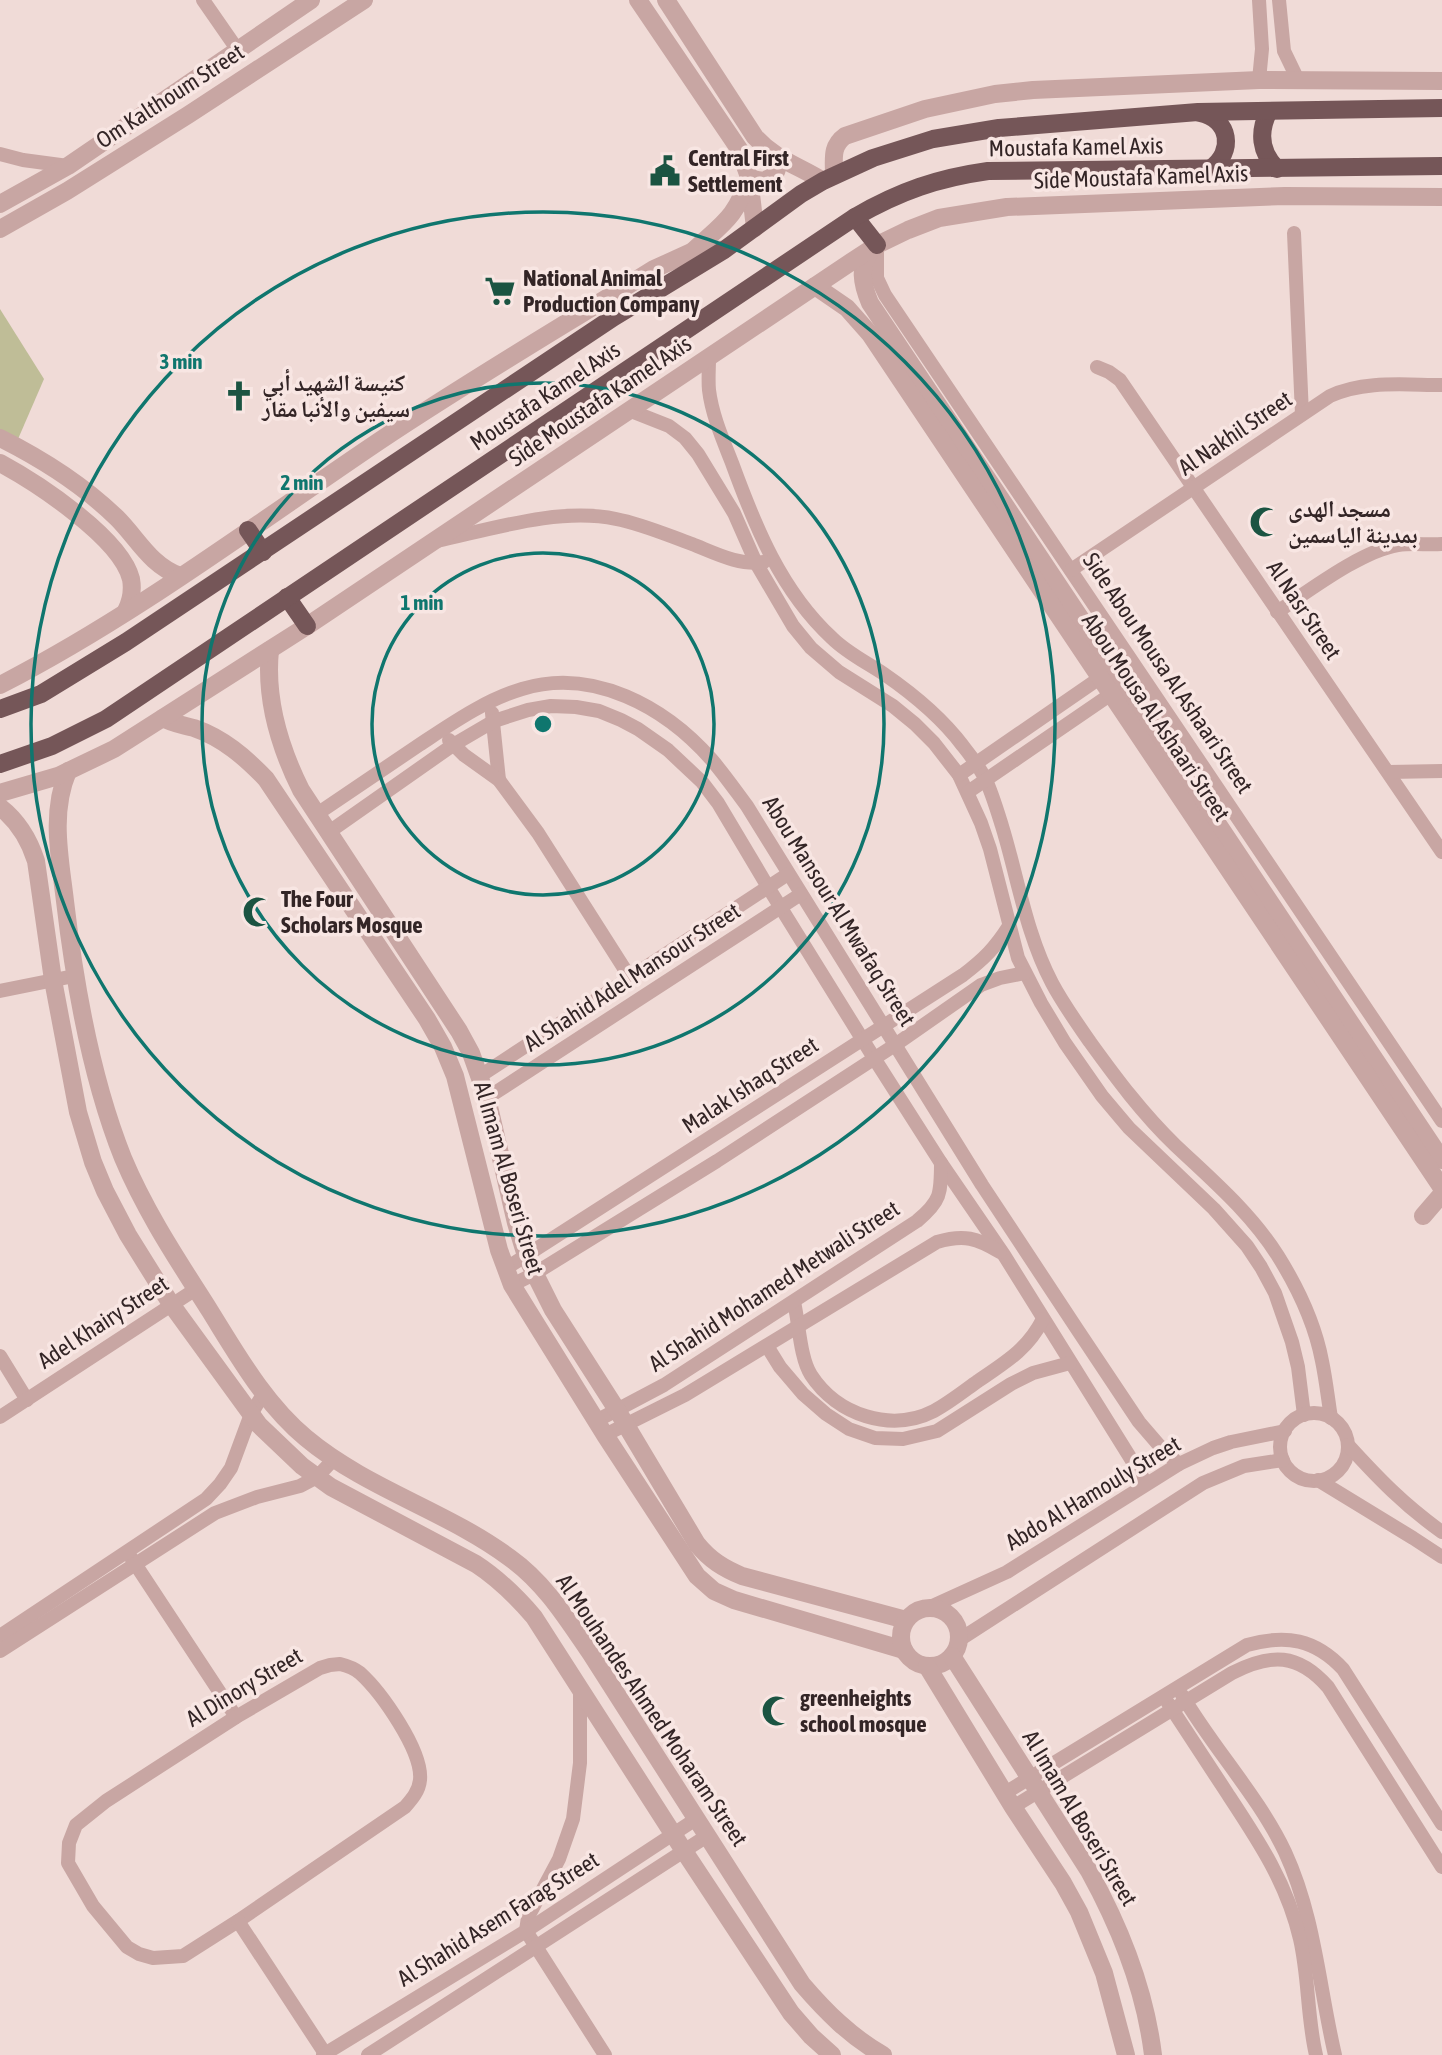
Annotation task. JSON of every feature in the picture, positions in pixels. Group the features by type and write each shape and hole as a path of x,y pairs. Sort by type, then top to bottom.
{"main road":[{"name":"Moustafa Kamel Axis","path":"0,709 41,694 175,611 614,317 724,250 801,194 828,178 891,151 933,139 999,128 1198,112 1442,108"},
{"path":"1269,111 1263,125 1262,141 1267,156 1278,169"},
{"path":"1198,112 1216,120 1226,138 1222,159 1210,169"},
{"name":"Moustafa Kamel Axis","path":"0,764 52,746 106,719 855,217 906,191 933,181 979,173 1442,166"},
{"path":"855,217 877,245"},
{"path":"248,530 263,552"},
{"path":"287,597 307,626"}],"street":[{"path":"203,0 237,49"},
{"name":"Om Kalthoum Street","path":"0,204 68,166 310,0"},
{"name":"Om Kalthoum Street","path":"0,229 67,191 188,115 364,0"},
{"path":"638,0 739,149 749,177 755,228"},
{"path":"666,0 755,137 778,158 828,178 834,150 839,140 845,136 925,109 995,94 1259,80 1442,81"},
{"path":"1259,0 1262,49 1259,80"},
{"path":"1279,0 1284,51 1298,80"},
{"path":"659,31 678,18"},
{"path":"0,154 68,166"},
{"path":"749,177 758,181 768,179 776,172 778,158"},
{"path":"693,251 735,211 749,177"},
{"name":"Side Moustafa Kamel Axis","path":"0,793 68,772 114,749 436,541 877,245 908,230 939,218 1007,207 1285,196 1442,197"},
{"path":"1294,233 1303,414"},
{"name":"Side Abou Mousa Al Ashaari Street","path":"877,245 877,278 884,295 1442,1121"},
{"name":"Abou Mousa Al Ashaari Street","path":"877,245 867,256 863,267 865,291 870,303 1118,690 1442,1160"},
{"path":"0,685 61,653 379,441 654,269 698,249 724,250"},
{"name":"Abou Mousa Al Ashaari Street","path":"815,286 847,308 870,334 1107,673"},
{"path":"709,358 709,391 723,437 753,519 792,592 832,639 883,674 938,718 975,763 985,779 1016,871 1031,933 1053,984 1069,1012 1121,1086 1174,1144 1239,1205 1277,1255 1311,1322 1322,1359 1331,1418"},
{"name":"Al Nasr Street","path":"1097,367 1120,380 1442,852"},
{"name":"Al Nakhil Street","path":"1071,570 1330,396 1355,387 1442,385"},
{"path":"631,411 669,426 685,438 698,454 726,499 756,564 793,626 811,648 839,672 894,706 915,724 959,775 990,849 1015,951 1025,973 1065,1043 1102,1096 1129,1128 1232,1228 1261,1267 1275,1293 1288,1329 1298,1367 1304,1415"},
{"path":"0,438 73,481 118,519 158,565 180,576"},
{"path":"0,463 57,497 99,534 127,569 132,588 127,611"},
{"path":"436,541 512,524 563,516 589,516 614,518 634,524 730,559 756,564 774,561"},
{"path":"1278,612 1379,550 1398,545 1442,544"},
{"path":"127,569 141,562 146,552"},
{"name":"Al Imam Al Boseri Street","path":"270,650 270,682 276,728 291,770 317,814 447,1009 471,1053 487,1098 516,1223 534,1274 553,1310 697,1544 709,1558 724,1569 742,1576 906,1620"},
{"path":"959,775 1107,673"},
{"name":"Abou Mansour Al Mwafaq Street","path":"317,814 442,730 489,702 522,689 562,683 609,689 654,710 711,759 747,806 982,1185 1139,1422 1179,1464"},
{"path":"968,792 1118,690"},
{"name":"Abou Mousa Al Ashaari Street","path":"1118,690 1226,876 1285,967 1347,1060 1442,1188"},
{"path":"489,702 494,721 499,780"},
{"name":"Abou Mansour Al Mwafaq Street","path":"329,832 453,745 494,721 528,710 551,706 599,711 638,729 668,750 702,782 732,825 862,1039 941,1163 1004,1255 1146,1483"},
{"name":"Al Imam Al Boseri Street","path":"163,718 206,733 232,748 275,790 419,1008 443,1047 455,1076 509,1277 696,1576 714,1591 734,1600 904,1650"},
{"path":"442,730 464,755 499,780 538,833 629,976"},
{"path":"1389,772 1442,771"},
{"name":"Al Mouhandes Ahmed Moharam Street","path":"68,772 58,801 57,821 74,976 109,1120 124,1161 167,1243 241,1360 264,1393 307,1439 334,1459 484,1540 511,1558 535,1579 575,1630 802,1984 836,2021 883,2055"},
{"path":"283,803 301,789"},
{"name":"Al Mouhandes Ahmed Moharam Street","path":"0,807 16,821 32,847 36,862 53,980 78,1112 93,1162 128,1235 171,1304 251,1414 275,1442 331,1487 466,1559 497,1578 515,1595 534,1617 791,2012 832,2055"},
{"name":"Al Shahid Adel Mansour Street","path":"480,1076 788,874"},
{"name":"Al Shahid Adel Mansour Street","path":"487,1098 801,894"},
{"name":"Malak Ishaq Street","path":"509,1277 526,1256 983,960 1009,926"},
{"name":"Malak Ishaq Street","path":"509,1277 534,1274 717,1161 895,1045 981,985 1025,973"},
{"path":"0,991 74,976"},
{"name":"Al Shahid Mohamed Metwali Street","path":"621,1418 664,1385 924,1215 939,1196 941,1163"},
{"path":"964,1197 982,1185"},
{"path":"1423,1216 1442,1194"},
{"name":"Al Shahid Mohamed Metwali Street","path":"621,1418 685,1395 937,1242 962,1237 975,1239 1004,1255"},
{"name":"Adel Khairy Street","path":"0,1418 197,1289"},
{"path":"794,1302 804,1360 810,1374 827,1395 852,1412 893,1421 913,1419 934,1411 1025,1347 1043,1319"},
{"path":"1058,1342 1077,1329"},
{"path":"767,1346 780,1367 803,1394 826,1415 849,1429 875,1438 903,1438 937,1431 1011,1384 1033,1373 1070,1363"},
{"path":"0,1356 27,1400"},
{"path":"1,1645 132,1558 206,1499 232,1468 251,1414 264,1393"},
{"path":"1313,1413 1331,1418 1343,1429 1348,1445 1340,1469 1318,1480 1310,1480 1293,1473 1283,1460 1281,1450 1284,1431 1293,1421 1304,1415 1313,1413"},
{"path":"601,1428 621,1418"},
{"name":"Abdo Al Hamouly Street","path":"930,1607 1007,1572 1179,1464 1231,1442 1284,1431"},
{"path":"1348,1445 1382,1484 1442,1532"},
{"path":"132,1558 215,1513 257,1497 300,1486 317,1477 334,1459"},
{"path":"959,1640 1203,1483 1237,1469 1283,1460"},
{"path":"1318,1480 1442,1557"},
{"path":"206,1499 215,1513"},
{"path":"132,1558 236,1717"},
{"path":"930,1607 952,1617 959,1632 959,1640 951,1656 940,1664 926,1666 914,1661 904,1650 901,1638 906,1620 917,1611 930,1607"},
{"path":"1034,1786 1163,1697 1247,1645 1282,1638 1319,1649 1343,1669 1442,1824"},
{"path":"1313,1671 1326,1654"},
{"name":"Al Imam Al Boseri Street","path":"951,1656 1089,1871 1106,1902 1125,1944 1144,2003 1153,2055"},
{"path":"1009,1800 1172,1710 1232,1673 1254,1663 1283,1659 1297,1662 1313,1671 1328,1686 1442,1867"},
{"name":"Al Dinory Street","path":"341,1664 351,1667 360,1673 390,1710 415,1751 420,1765 421,1781 415,1796 405,1807 238,1921 183,1956 153,1958 127,1947 93,1906 68,1863 68,1843 76,1825 106,1801 236,1717 320,1668 341,1664"},
{"path":"926,1666 1063,1883 1093,1942 1111,1994 1126,2055"},
{"path":"1178,1688 1273,1831 1293,1870 1316,1948 1335,2055"},
{"path":"580,1690 580,1763 573,1819 559,1859 528,1917 526,1931 605,2055"},
{"path":"1163,1697 1279,1877 1302,1948 1311,2035 1316,2055"},
{"path":"1361,1739 1380,1726"},
{"name":"Al Shahid Asem Farag Street","path":"325,2055 526,1931 696,1819"},
{"name":"Al Shahid Asem Farag Street","path":"368,2055 707,1836"},
{"path":"1279,1877 1293,1870"},
{"path":"238,1921 325,2055"}],"shaded area":[{"path":"0,309 44,379 15,446 0,438"}],"place":[{"name":"Central First Settlement","path":"665,171"},
{"name":"National Animal Production Company","path":"500,291"},
{"name":"كنيسة الشهيد أبي سيفين والأنبا مقار","path":"239,396"},
{"name":"مسجد الهدى بمدينة الياسمين","path":"1265,522"},
{"name":"The Four Scholars Mosque","path":"258,912"},
{"name":"greenheights school mosque","path":"777,1711"}]}
